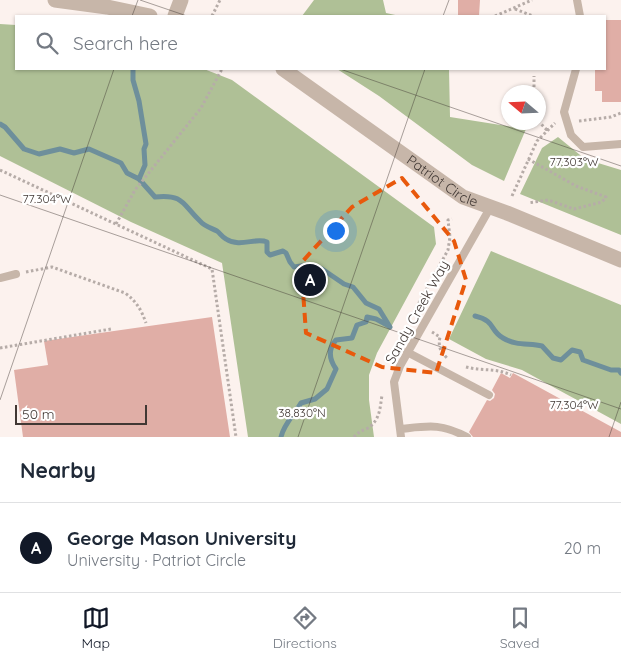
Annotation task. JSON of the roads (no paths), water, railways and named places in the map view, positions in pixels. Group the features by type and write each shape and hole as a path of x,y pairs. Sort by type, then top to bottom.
{"street":[{"path":"55,0 107,7 145,15"},
{"path":"175,15 181,0"},
{"name":"Patriot Circle","path":"283,70 463,197 621,260"}],"lane":[{"path":"578,0 580,15"},
{"path":"576,70 564,112 571,135 583,147 621,144"},
{"name":"Sandy Creek Way","path":"400,433 394,382 408,352 490,208"},
{"path":"0,278 16,274"},
{"path":"408,352 489,395"},
{"path":"400,433 440,426 467,437"}],"waterway":[{"path":"133,70 133,80 139,101 146,144 144,149 145,165 139,179"},
{"path":"0,124 5,127 24,149 39,154 60,149 74,153 89,149 121,163 127,173 139,179 155,197 165,196 177,199 202,223 217,231 231,242 267,242 267,252 270,255 283,251 294,267 308,265 322,269 344,284 353,287 366,303 379,309 390,327"},
{"path":"475,316 486,320 499,335 508,341 542,346 553,358 561,360 572,350 580,352 583,360 611,370 619,370 621,373"},
{"path":"281,437 282,432 301,403 315,399 327,389 336,369 330,354 336,340 352,338 357,325 366,322 367,317 376,319 389,326"}],"place":[{"name":"George Mason University","path":"310,280"}]}
